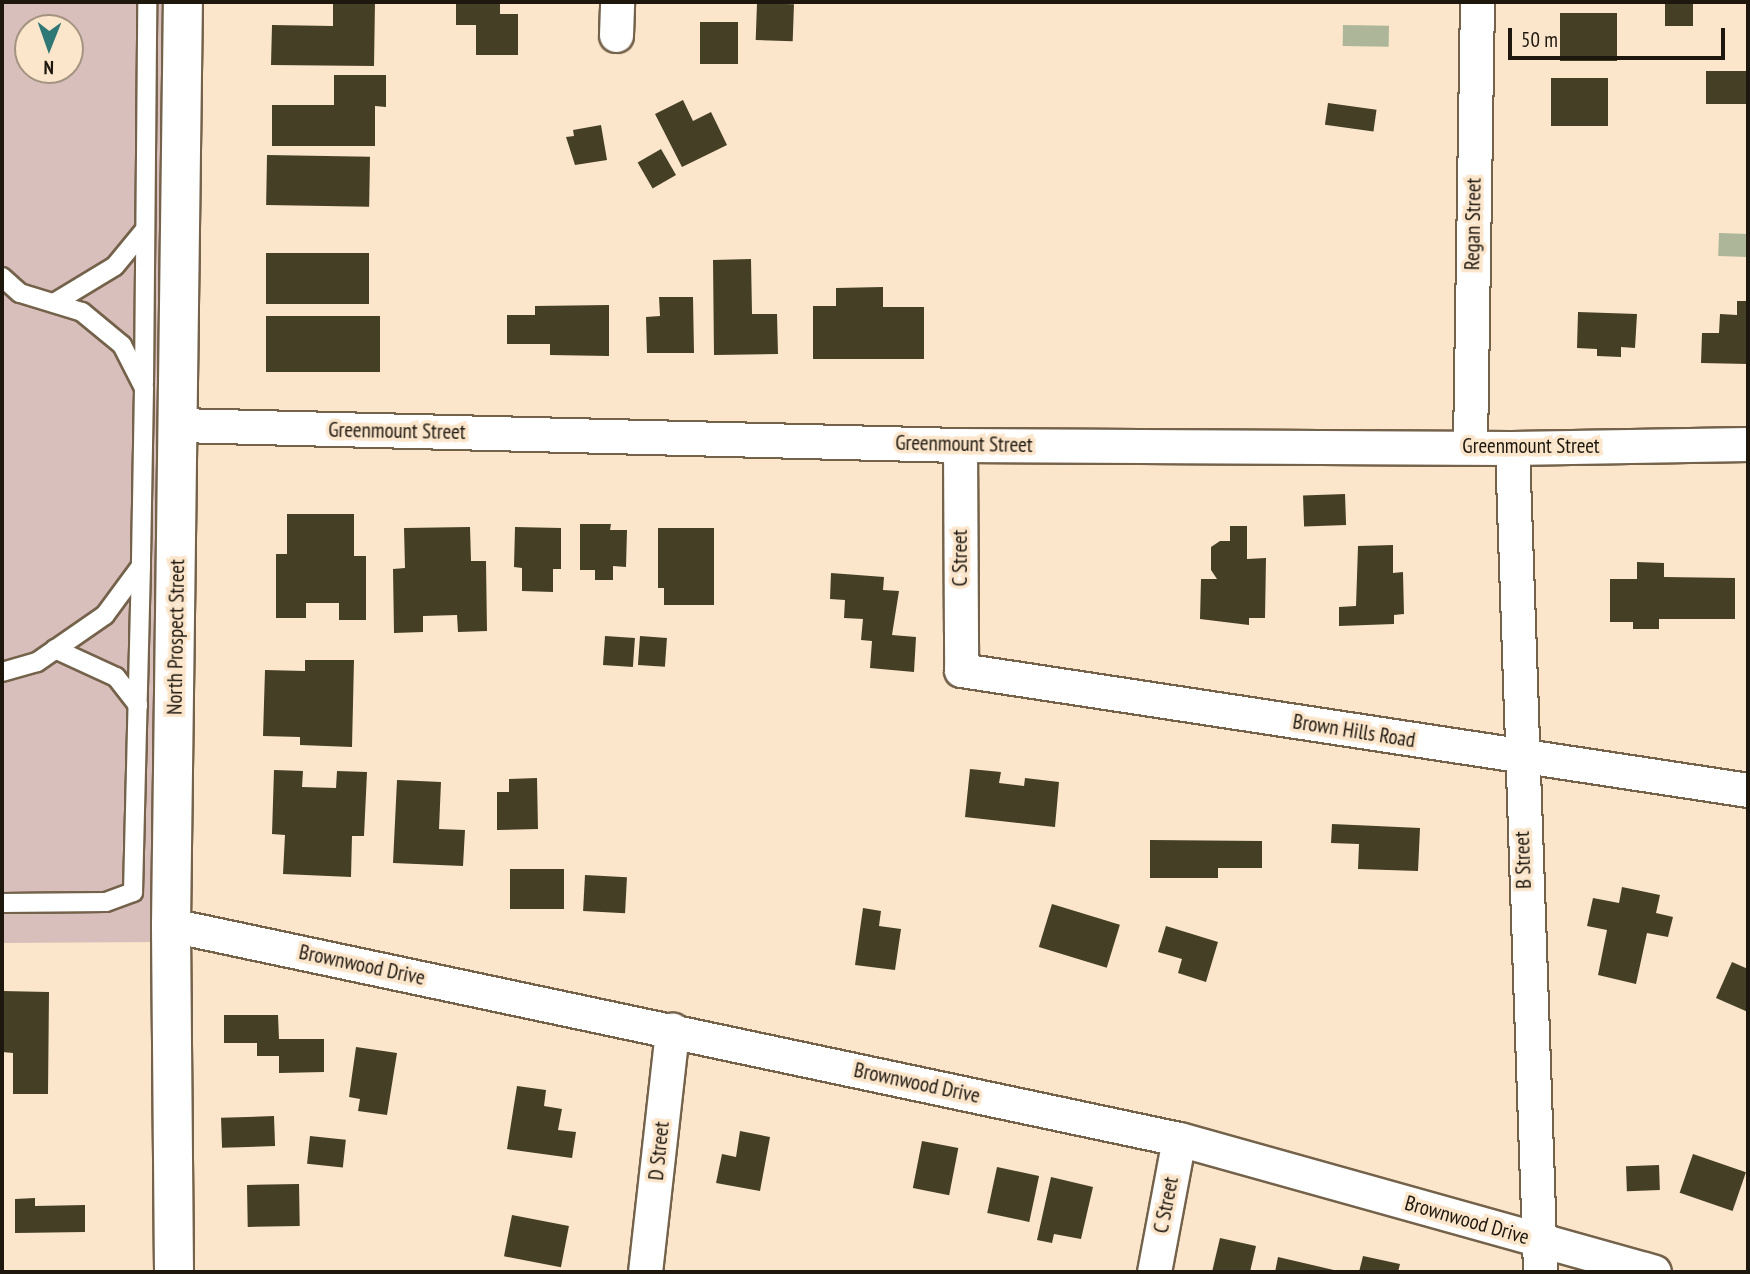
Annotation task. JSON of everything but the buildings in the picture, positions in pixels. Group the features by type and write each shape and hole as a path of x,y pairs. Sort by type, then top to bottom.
{"street":[{"name":"North Prospect Street","path":"174,1272 172,925 183,2"},
{"path":"616,35 617,2"},
{"name":"Regan Street","path":"1470,446 1477,2"},
{"name":"Greenmount Street","path":"180,425 960,445 1512,448 1748,444"},
{"name":"C Street","path":"960,445 961,670"},
{"name":"B Street","path":"1512,448 1519,757 1536,1239 1540,1272"},
{"name":"Brown Hills Road","path":"961,670 1519,757 1748,789"},
{"name":"Brownwood Drive","path":"172,925 1179,1139 1654,1272"},
{"name":"D Street","path":"645,1272 672,1030"},
{"name":"C Street","path":"1154,1272 1179,1139"}],"lane":[{"path":"2,903 106,902 133,892 144,388 143,232 147,2"},
{"path":"54,303 115,266 143,232"},
{"path":"2,277 20,293 82,312 122,345 144,388"},
{"path":"2,298 20,293"},
{"path":"2,673 37,662 105,615 141,566"},
{"path":"55,649 116,677 138,705"}],"shaded area":[{"path":"2,2 163,2 155,942 2,943"},
{"path":"1343,25 1389,26 1389,47 1343,46"},
{"path":"1719,233 1748,234 1747,257 1718,256"}]}
